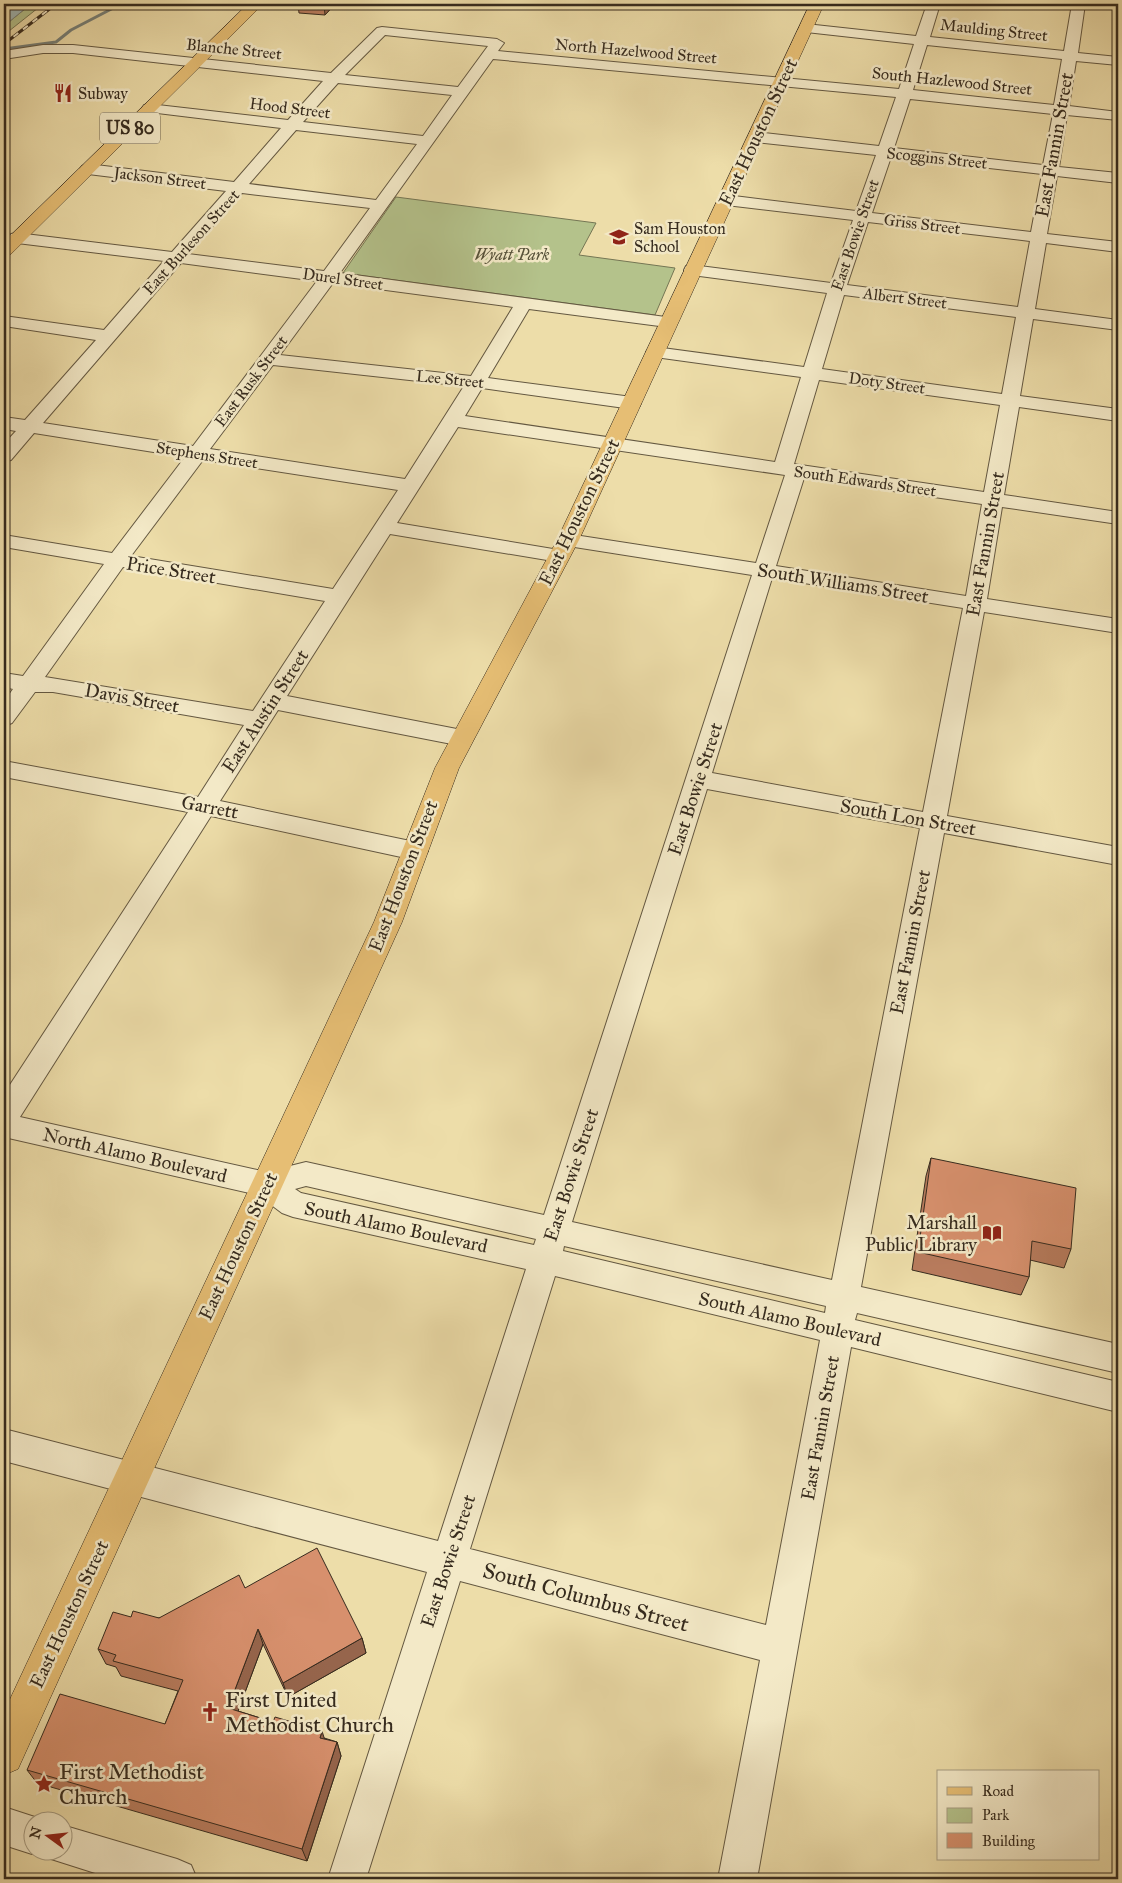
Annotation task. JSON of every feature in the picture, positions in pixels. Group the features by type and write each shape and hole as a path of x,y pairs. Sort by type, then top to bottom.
{"main road":[{"name":"US 80","path":"4,251 256,4"},
{"name":"East Houston Street","path":"4,1755 388,922 440,785 462,738 564,548 632,403 667,322 756,137 817,4"}],"street":[{"name":"East Bowie Street","path":"347,1879 765,571 811,373 837,289 905,93 933,4"},
{"name":"East Fannin Street","path":"738,1879 837,1330 993,500 1078,4"},
{"name":"Maulding Street","path":"806,28 1118,60"},
{"name":"North Hazelwood Street","path":"382,31 492,48 781,82"},
{"name":"East Burleson Street","path":"4,456 292,125 334,78 382,31"},
{"name":"Blanche Street","path":"4,55 63,48 460,92"},
{"name":"East Rusk Street","path":"4,718 117,561 329,277 427,142 492,48"},
{"name":"South Hazlewood Street","path":"781,82 905,93 1118,116"},
{"name":"Hood Street","path":"149,108 427,142"},
{"name":"Scoggins Street","path":"756,137 1118,178"},
{"name":"Jackson Street","path":"88,169 381,205"},
{"name":"Griss Street","path":"726,200 1118,247"},
{"name":"Durel Street","path":"17,238 176,257 667,322"},
{"name":"Albert Street","path":"692,270 1118,325"},
{"name":"East Austin Street","path":"4,1117 453,420 524,303"},
{"path":"4,321 108,336"},
{"name":"Doty Street","path":"655,352 1118,415"},
{"name":"Lee Street","path":"267,359 476,382 632,403"},
{"name":"South Edwards Street","path":"453,420 1118,518"},
{"name":"Stephens Street","path":"4,423 410,486"},
{"name":"South Williams Street","path":"384,527 765,571 1118,626"},
{"name":"Price Street","path":"4,541 339,597"},
{"name":"Davis Street","path":"4,680 266,710 462,738"},
{"name":"Garrett","path":"4,769 203,806 415,851"},
{"name":"South Lon Street","path":"698,779 1118,856"},
{"name":"North Alamo Boulevard","path":"4,1125 266,1184"},
{"name":"South Alamo Boulevard","path":"266,1184 306,1174 1118,1359"},
{"name":"South Alamo Boulevard","path":"266,1184 293,1204 544,1260 1118,1397"},
{"name":"South Columbus Street","path":"4,1445 780,1647"},
{"path":"4,1826 22,1832"},
{"path":"72,1847 177,1879"}],"green space":[{"path":"31,4 43,4 4,35 4,26"},
{"name":"Wyatt Park","path":"396,197 596,223 579,255 675,268 655,315 343,273"}],"water":[{"path":"4,4 31,4 4,26"}],"building":[{"name":"Marshall Public Library","path":"931,1158 1076,1188 1071,1249 1032,1241 1029,1277 918,1252"},
{"name":"First United Methodist Church","path":"317,1548 362,1638 283,1683 258,1629 228,1708 273,1722 275,1717 322,1731 320,1738 337,1742 302,1849 27,1770 60,1694 165,1724 183,1680 113,1661 116,1655 98,1649 113,1612 131,1617 133,1611 159,1618 239,1575 245,1588"}],"waterway":[{"path":"4,49 56,42 71,30 121,4"}],"railway":[{"path":"4,44 56,4"}],"place":[{"name":"Subway","path":"63,93"},
{"name":"Sam Houston School","path":"619,237"},
{"name":"Marshall Public Library","path":"992,1233"},
{"name":"First United Methodist Church","path":"210,1712"},
{"name":"First Methodist Church","path":"44,1784"}]}
